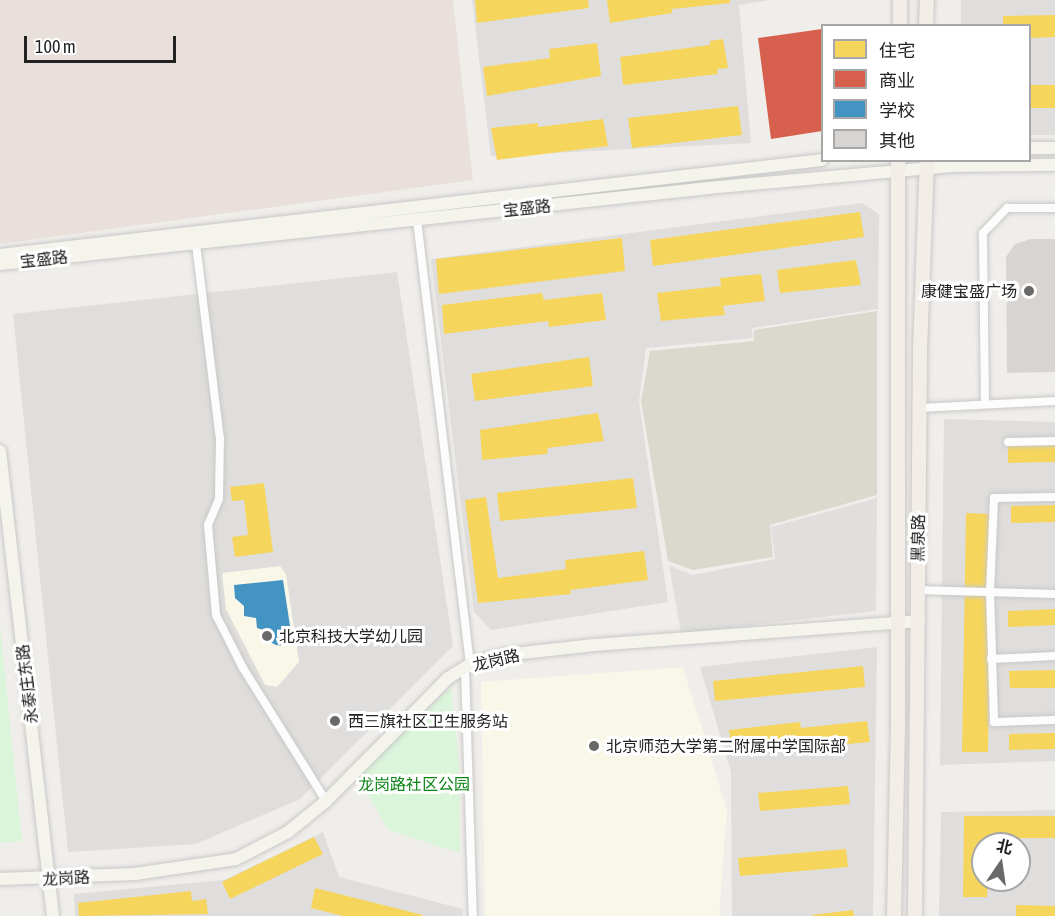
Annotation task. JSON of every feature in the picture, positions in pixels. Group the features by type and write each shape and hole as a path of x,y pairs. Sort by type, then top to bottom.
{"main road":[{"path":"900,0 900,24"},
{"path":"926,24 927,0"},
{"name":"黑泉路","path":"915,916 919,621 917,590 927,164"},
{"name":"黑泉路","path":"894,916 898,166"}],"street":[{"path":"1031,148 1055,148"},
{"name":"宝盛路","path":"0,255 821,160"},
{"name":"宝盛路","path":"0,264 898,166 927,164 1055,165"},
{"path":"985,402 983,233 1007,208 1055,208"},
{"path":"417,220 467,666 474,916"},
{"path":"196,244 220,439 219,499 208,525 216,615 243,668 326,801"},
{"path":"920,408 985,402 1055,401"},
{"path":"1008,442 1055,441"},
{"name":"永泰庄东路","path":"0,451 53,916"},
{"path":"1055,497 994,498 990,592 994,722 1055,720"},
{"path":"917,590 1055,594"},
{"name":"龙岗路","path":"0,879 49,879 135,874 236,859 288,832 326,801 448,678 467,666 504,656 594,645 919,621"},
{"path":"991,659 1055,657"}],"shaded area":[{"path":"0,0 453,0 473,180 0,244"},
{"path":"472,0 770,0 739,5 751,143 491,156"},
{"path":"961,0 1055,0 1055,135 1031,135 1031,24 961,24"},
{"path":"862,203 879,214 878,309 752,328 753,338 646,348 639,402 668,602 491,630 474,612 431,259"},
{"path":"397,272 453,646 300,799 196,844 68,852 13,314"},
{"path":"877,311 877,495 770,525 773,557 693,570 668,561 641,401 650,351 754,341 754,330"},
{"path":"944,419 1055,422 1055,761 940,765"},
{"path":"877,498 876,611 681,633 669,565 692,575 775,559 771,527"},
{"name":"北京科技大学幼儿园","path":"280,566 286,574 299,662 277,687 265,685 226,609 222,573"},
{"path":"877,647 873,916 732,916 731,772 700,667"},
{"name":"北京师范大学第二附属中学国际部","path":"683,667 727,810 719,916 485,916 481,682"},
{"path":"1055,810 1055,916 939,916 941,812"},
{"path":"323,832 339,877 463,909 463,916 75,916 74,894 224,880"}],"green space":[{"path":"0,626 22,841 0,843"},
{"name":"龙岗路社区公园","path":"451,686 459,762 460,853 388,830 358,777"}],"building: 住宅":[{"path":"475,0 588,0 589,8 477,23"},
{"path":"607,0 730,0 730,3 672,9 672,13 610,23"},
{"path":"1055,15 1055,37 1031,38 1031,24 1003,24 1003,16"},
{"path":"723,39 728,68 717,69 718,74 623,85 620,57 710,45 710,41"},
{"path":"597,43 601,76 487,96 483,67 550,58 549,49"},
{"path":"1031,85 1055,85 1055,108 1031,108"},
{"path":"738,106 742,135 632,148 628,118"},
{"path":"603,119 608,146 497,160 491,128 538,123 538,127"},
{"path":"860,212 864,237 653,266 650,240"},
{"path":"622,238 625,271 439,294 436,259"},
{"path":"856,260 861,285 780,293 777,270"},
{"path":"761,274 765,301 723,306 725,315 661,321 657,293 721,286 720,278"},
{"path":"542,293 544,300 602,293 606,320 549,327 548,321 444,334 442,305"},
{"path":"589,357 593,386 475,401 471,374"},
{"path":"598,413 604,441 548,448 547,454 482,460 480,430"},
{"path":"1055,445 1055,462 1008,463 1008,446"},
{"path":"633,478 637,508 500,521 497,493"},
{"path":"264,483 273,552 235,557 232,537 248,535 244,500 232,501 230,487"},
{"path":"486,497 498,578 566,569 565,560 644,551 648,580 570,590 571,594 478,603 465,500"},
{"path":"1055,505 1055,522 1011,523 1011,506"},
{"path":"966,513 991,514 988,752 962,752"},
{"path":"1055,609 1055,625 1008,627 1008,611"},
{"path":"863,666 865,687 715,701 713,681"},
{"path":"1055,670 1055,688 1010,688 1009,671"},
{"path":"867,721 870,742 732,754 729,730 800,722 801,728"},
{"path":"1055,733 1055,749 1009,750 1009,734"},
{"path":"848,786 850,804 760,811 758,793"},
{"path":"964,816 1055,816 1055,838 1031,838 1031,832 971,832 971,892 987,892 987,897 963,897"},
{"path":"314,837 323,854 230,899 222,882"},
{"path":"846,849 848,867 740,876 738,858"},
{"path":"315,888 423,915 343,916 311,908"},
{"path":"191,891 192,901 206,899 208,914 79,916 78,903"},
{"path":"1016,905 1055,906 1055,916 1016,916"},
{"path":"853,910 854,916 812,916 812,915"}],"building: 商业":[{"path":"821,29 821,131 771,139 758,38"}],"building: 学校":[{"path":"283,580 292,639 285,640 285,646 270,642 270,632 257,628 256,618 244,616 244,606 235,598 234,585"}],"building: 其他":[{"name":"康健宝盛广场","path":"1031,239 1055,239 1055,372 1007,373 1006,257 1015,244"}],"place":[{"name":"康健宝盛广场","path":"1029,291"},
{"name":"北京科技大学幼儿园","path":"267,636"},
{"name":"西三旗社区卫生服务站","path":"335,721"},
{"name":"北京师范大学第二附属中学国际部","path":"594,746"}]}
